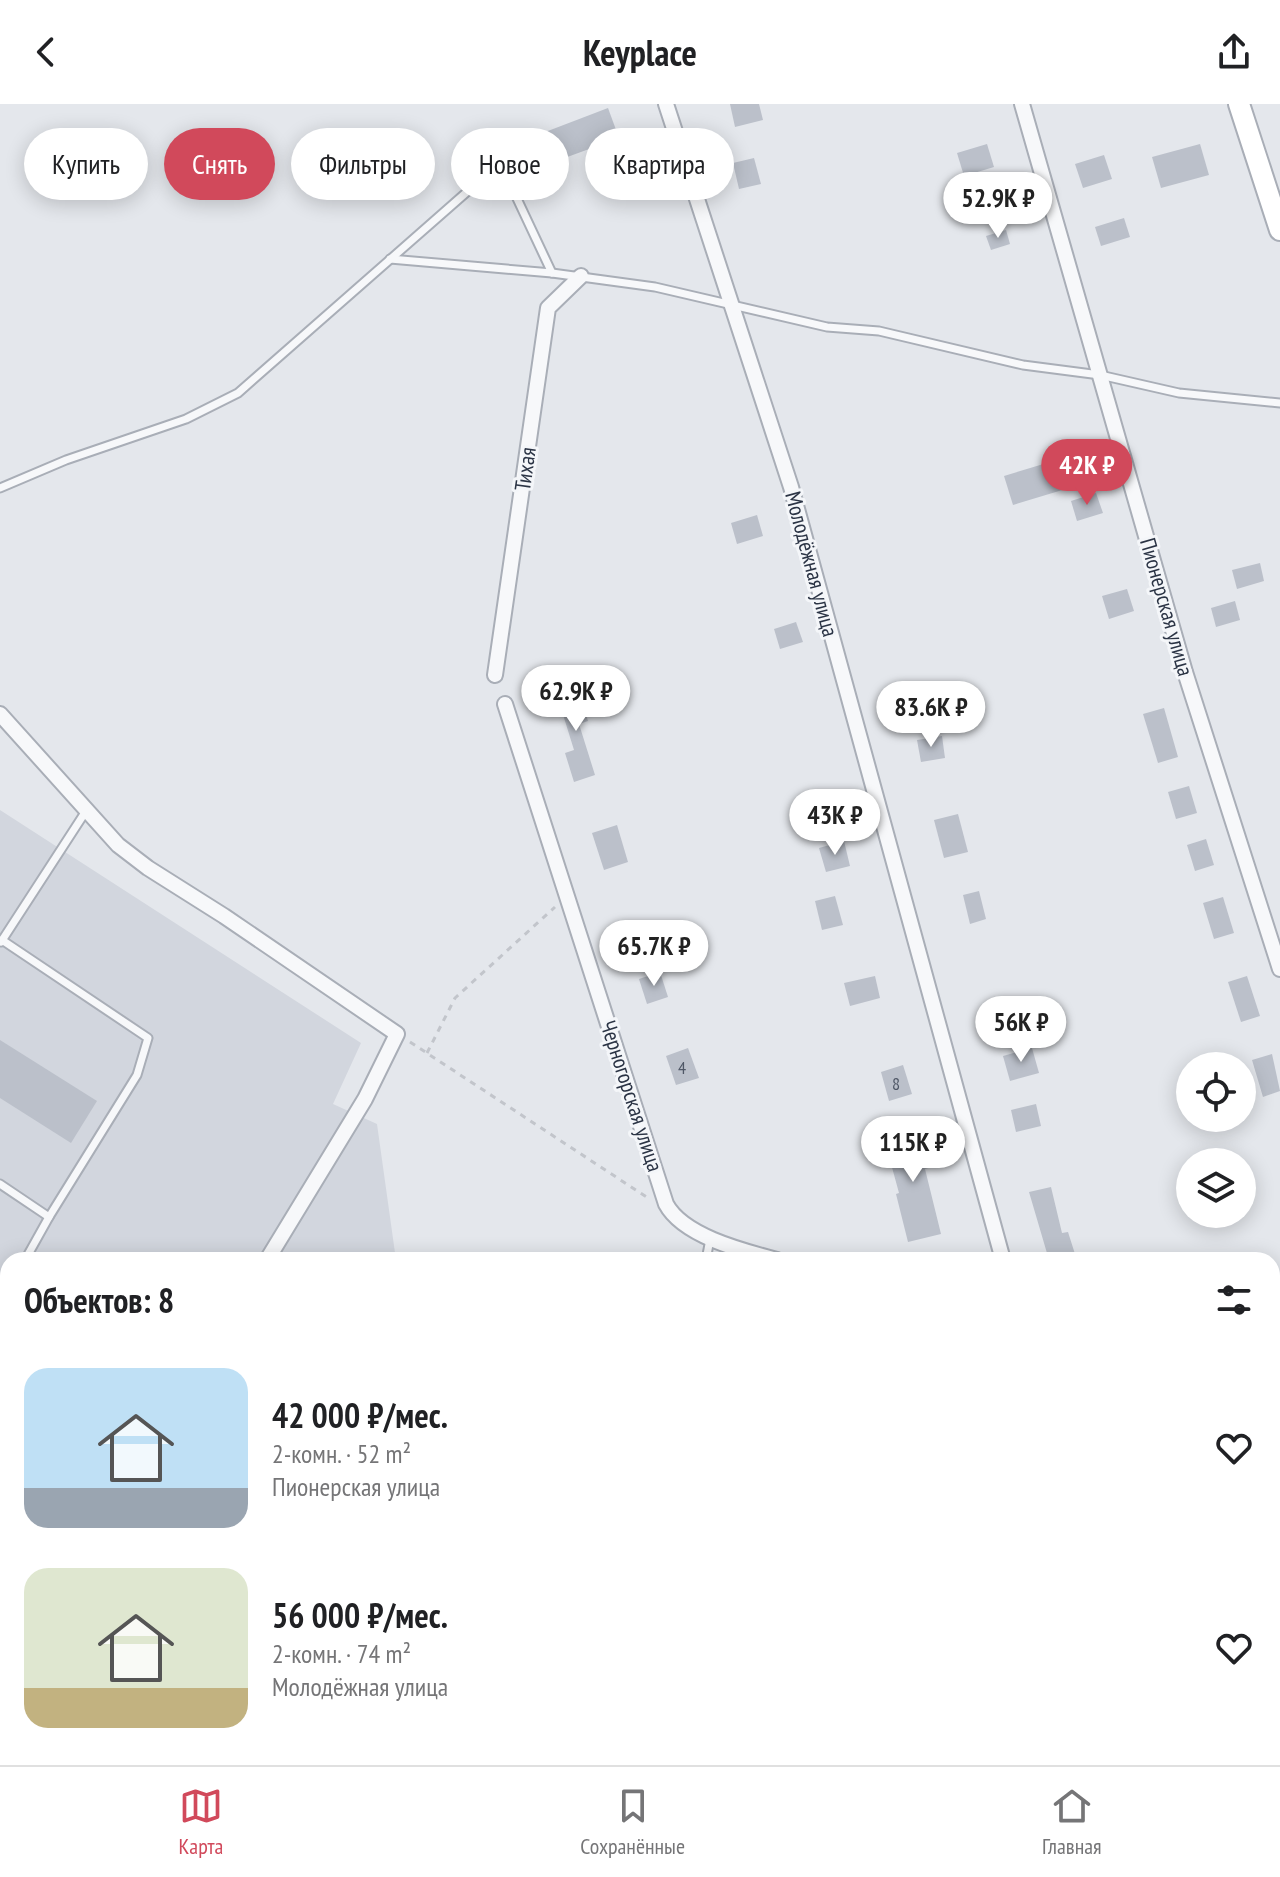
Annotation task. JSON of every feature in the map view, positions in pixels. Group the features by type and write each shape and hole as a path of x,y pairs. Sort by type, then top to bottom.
{"street":[{"name":"Молодёжная улица","path":"666,104 791,487 1001,1252"},
{"name":"Пионерская улица","path":"1022,104 1185,672 1280,969"},
{"path":"1239,104 1280,230"},
{"name":"Тихая","path":"495,675 548,308 581,276"},
{"name":"Черногорская улица","path":"505,704 671,1213"},
{"path":"0,714 118,845 397,1034 365,1099 272,1252"},
{"path":"671,1213 710,1239 751,1252"}],"lane":[{"path":"0,488 66,460 186,419 238,393 493,169 513,190 552,273"},
{"path":"390,259 581,276 730,303 827,327 879,331 1023,365 1100,375 1179,393 1280,403"},
{"path":"29,1252 137,1075 148,1038 1,942 87,810"},
{"path":"0,1184 49,1217"},
{"path":"708,1252 710,1239"}],"path":[{"path":"427,1053 455,998 568,895"},
{"path":"397,1034 671,1213"}],"shaded area":[{"path":"0,810 361,1043 333,1104 377,1124 395,1252 0,1252"}],"building":[{"path":"730,104 759,104 763,120 735,127"},
{"path":"608,108 615,128 585,128 585,150 569,156 569,128 556,128"},
{"path":"987,144 994,167 964,176 957,153"},
{"path":"1200,144 1209,175 1161,188 1152,157"},
{"path":"1104,155 1112,179 1083,188 1075,164"},
{"path":"754,158 761,184 739,189 734,163"},
{"path":"1124,218 1130,237 1101,246 1095,227"},
{"path":"1006,230 1010,244 991,250 986,236"},
{"path":"1060,459 1069,488 1013,505 1004,476"},
{"path":"1096,493 1103,513 1077,521 1071,501"},
{"path":"757,515 763,536 737,544 731,523"},
{"path":"1260,563 1264,581 1237,589 1232,570"},
{"path":"1127,589 1134,611 1109,619 1102,596"},
{"path":"1235,601 1240,620 1216,627 1211,608"},
{"path":"796,622 803,642 780,649 774,629"},
{"path":"577,685 588,721 579,724 595,775 574,782 565,753 574,750 556,692"},
{"path":"1164,708 1178,757 1158,763 1143,714"},
{"path":"942,736 945,758 921,762 917,740"},
{"path":"1189,786 1197,813 1176,819 1168,792"},
{"path":"958,814 968,852 944,858 934,820"},
{"path":"617,825 628,862 604,870 592,833"},
{"path":"1206,839 1214,865 1195,871 1187,845"},
{"path":"844,841 850,866 826,872 819,848"},
{"path":"979,891 986,919 970,924 963,895"},
{"path":"835,896 843,925 822,930 815,901"},
{"path":"1223,897 1234,933 1214,939 1203,903"},
{"path":"660,972 668,997 647,1004 639,979"},
{"path":"875,976 880,998 850,1006 844,983"},
{"path":"1247,976 1260,1016 1241,1022 1228,982"},
{"path":"0,1040 97,1101 71,1143 0,1098"},
{"path":"688,1048 699,1078 676,1085 666,1056"},
{"path":"1032,1048 1039,1073 1010,1081 1003,1056"},
{"path":"1272,1054 1280,1091 1263,1097 1256,1073 1256,1059"},
{"path":"903,1065 912,1094 889,1101 881,1072"},
{"path":"1036,1104 1041,1126 1016,1132 1011,1110"},
{"path":"920,1128 932,1167 925,1169 941,1234 908,1242 884,1138"},
{"path":"1051,1187 1062,1233 1068,1232 1074,1252 1047,1252 1029,1192"}]}
